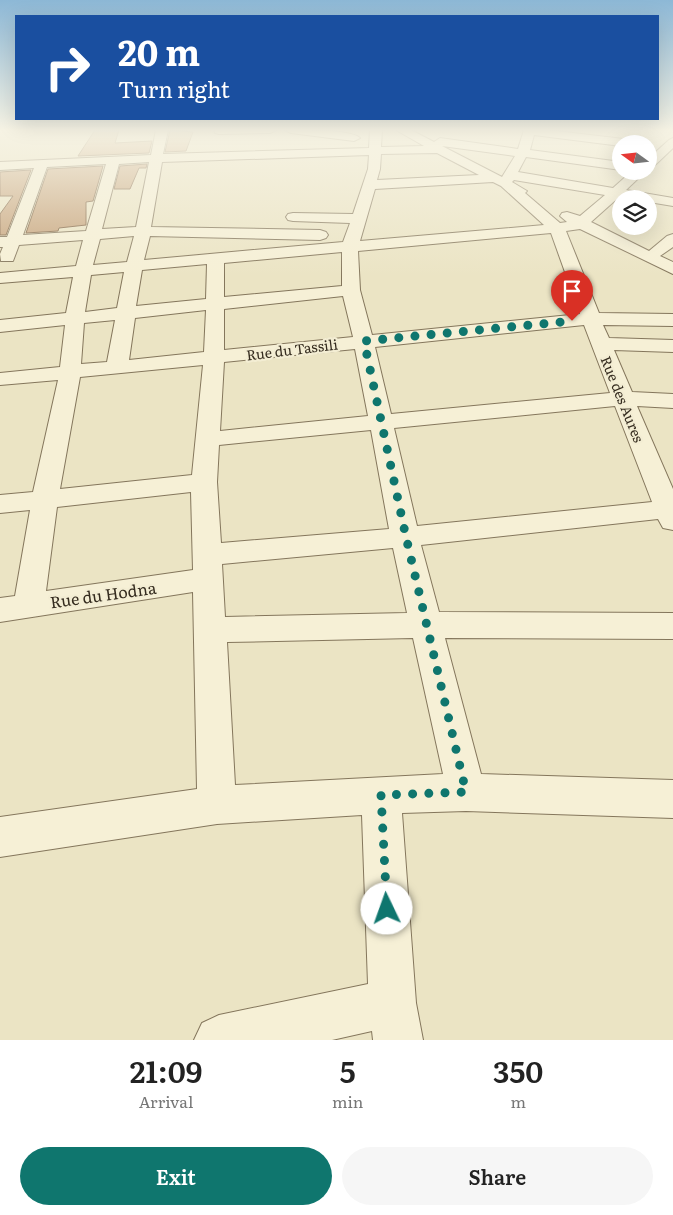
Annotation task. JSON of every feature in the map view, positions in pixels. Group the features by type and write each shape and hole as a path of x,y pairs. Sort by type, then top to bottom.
{"street":[{"path":"35,179 6,242 0,278 216,259 351,241 557,228 580,224 606,208 612,200"},
{"path":"14,608 45,498 70,372 75,318 83,270 109,179"},
{"path":"117,367 134,266 152,179"},
{"path":"369,179 369,185 351,241 351,290 364,341 426,625 466,792"},
{"path":"369,185 503,179 546,181 612,192"},
{"path":"503,179 537,197 580,224 668,264 673,239"},
{"name":"Rue des Aures","path":"503,179 557,228 591,319 671,515"},
{"path":"620,190 631,180"},
{"path":"657,199 673,202"},
{"path":"580,204 606,208"},
{"path":"283,211 360,214 299,217 283,211"},
{"path":"6,242 92,235 143,223 163,216"},
{"path":"223,232 231,216"},
{"path":"295,234 299,217"},
{"path":"143,223 223,232 295,234 351,241"},
{"path":"216,259 214,358 204,482 217,805"},
{"path":"0,326 351,290"},
{"name":"Rue du Tassili","path":"0,380 591,319 673,320"},
{"path":"601,344 673,346"},
{"path":"208,439 623,398 673,401"},
{"path":"0,504 204,482"},
{"name":"Rue du Hodna","path":"14,608 206,567 406,537 671,515"},
{"path":"210,630 426,625 673,626"},
{"path":"0,837 217,805 381,795 466,792 673,799"},
{"path":"219,1040 395,1022 381,795"}],"building":[{"path":"0,179 28,179 6,235 0,235 0,214 13,196 0,196"},
{"path":"45,179 99,179 93,201 86,202 86,225 59,228 58,231 26,233"},
{"path":"117,179 134,179 130,189 114,189"}],"route":[{"path":"387,909 381,795 466,792 406,537 364,341 572,321"}]}
